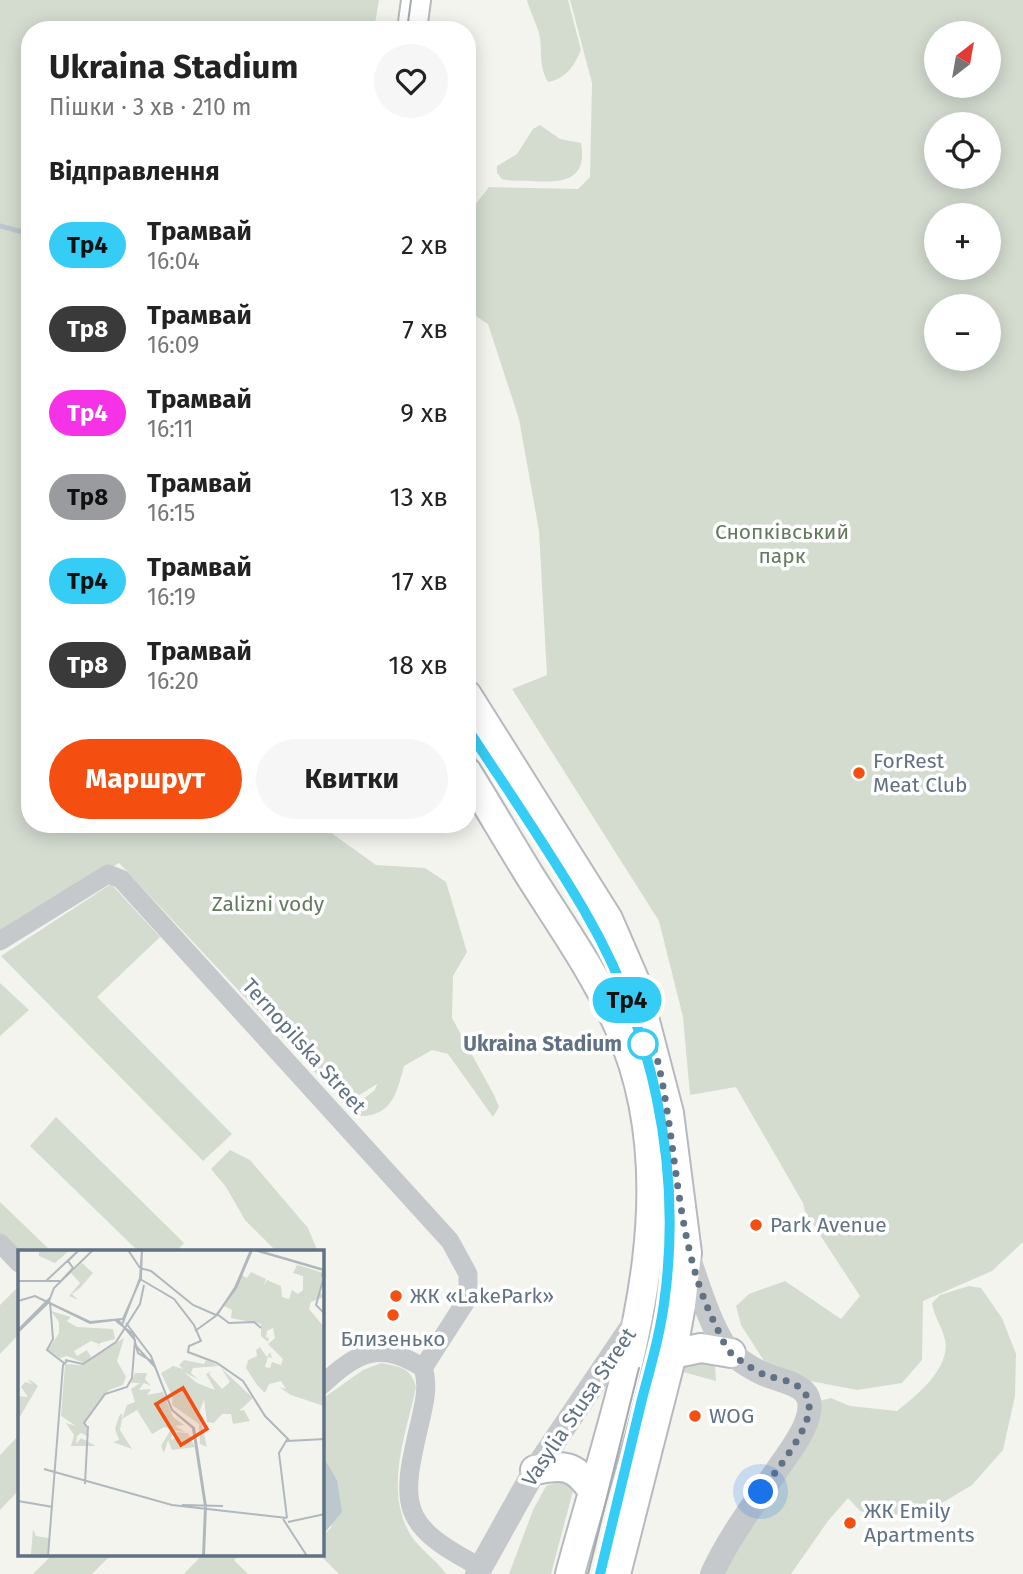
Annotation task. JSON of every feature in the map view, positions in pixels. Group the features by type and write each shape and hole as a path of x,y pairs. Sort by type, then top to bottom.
{"main road":[{"path":"413,21 416,0"},
{"path":"476,709 608,919 634,979 669,1112 687,1252 675,1341 616,1574"},
{"name":"Vasylia Stusa Street","path":"476,786 583,958 620,1028 632,1062 647,1121 653,1189 638,1319"},
{"path":"570,1574 638,1319"},
{"path":"675,1341 731,1353"},
{"path":"535,1470 555,1466 569,1468 582,1475 592,1490"}],"street":[{"name":"Ternopilska Street","path":"0,941 108,874 121,879 450,1241 468,1274 467,1298 423,1368"},
{"path":"0,1243 18,1262"},
{"path":"687,1252 705,1303 731,1353 763,1374 794,1383 807,1398 810,1408 792,1448 731,1537 712,1574"},
{"name":"Vasylia Stusa Street","path":"478,1570 535,1470 638,1319"},
{"path":"324,1383 345,1365 373,1351 411,1360 423,1368 424,1406 409,1473 409,1507 427,1532 478,1570"}],"green space":[{"name":"Zalizni vody","path":"0,0 379,0 376,21 21,21 21,833 331,833 376,865 425,868 446,882 467,952 453,976 452,1018 499,1107 493,1117 448,1054 432,1050 404,1066 399,1085 386,1107 370,1115 359,1116 354,1106 375,1090 377,1084 345,1104 119,863 0,933"},
{"path":"527,0 568,0 581,50 569,70 555,80 548,82 543,71 539,34"},
{"name":"Снопківський парк","path":"570,0 1023,0 1023,1242 992,1271 923,1301 922,1360 902,1383 857,1390 795,1378 766,1364 741,1325 736,1306 749,1294 785,1281 841,1319 860,1296 805,1212 803,1203 736,1087 690,1095 683,1017 659,921 512,689 547,675 539,531 519,419 488,324 476,316 476,204 489,187 578,189 590,177 592,83"},
{"path":"540,125 560,139 581,143 582,156 576,173 562,180 552,181 502,179 497,173 497,166 517,154 533,129"},
{"path":"111,884 160,937 97,997 232,1134 203,1161 1,956"},
{"path":"0,983 29,1010 0,1036"},
{"path":"56,1117 184,1243 178,1250 137,1250 30,1146"},
{"path":"230,1150 250,1160 308,1228 317,1250 275,1250 245,1220 226,1187 211,1169"},
{"path":"0,1202 50,1250 18,1252 0,1234"},
{"path":"969,1286 981,1288 1002,1318 1016,1354 1015,1396 1003,1450 972,1485 937,1506 909,1510 887,1518 860,1511 848,1498 828,1521 791,1574 719,1574 819,1401 831,1398 850,1406 897,1411 930,1380 943,1361 945,1340 932,1303 940,1295"},
{"path":"18,1287 18,1335 0,1354 0,1305"},
{"path":"689,1358 715,1364 716,1381 683,1372"},
{"path":"381,1363 399,1367 408,1372 414,1380 416,1387 400,1461 399,1498 402,1516 410,1534 446,1574 339,1574 321,1556 324,1556 324,1534 331,1528 337,1480 324,1457 324,1398 363,1370"},
{"path":"18,1436 18,1491 0,1510 0,1455"},
{"path":"558,1482 569,1483 573,1491 551,1574 509,1574 533,1510 546,1486"},
{"path":"51,1556 110,1556 92,1574 33,1574"},
{"path":"201,1556 238,1556 234,1560 248,1574 184,1574"}],"shaded area":[{"path":"324,1457 337,1480 342,1512 324,1534"}],"waterway":[{"path":"0,226 21,232"}],"tram line":[{"path":"408,21 411,0"},
{"path":"476,742 556,864 607,954 644,1048 665,1146 669,1196 665,1296 600,1574"},
{"name":"Тр4","path":"476,742 555,862 603,946 628,1002 648,1057 664,1130 669,1237 662,1321 600,1574"},
{"path":"588,1574 639,1368"}],"place":[{"name":"ForRest Meat Club","path":"859,773"},
{"name":"Ukraina Stadium","path":"643,1044"},
{"name":"Park Avenue","path":"756,1225"},
{"name":"ЖК «LakePark»","path":"396,1296"},
{"name":"Близенько","path":"393,1315"},
{"name":"WOG","path":"695,1416"},
{"name":"ЖК Emily Apartments","path":"850,1523"}],"route":[{"path":"643,1044 655,1050 661,1071 687,1252 716,1328 731,1353 763,1374 794,1383 802,1390 810,1408 792,1448 761,1492"}]}
